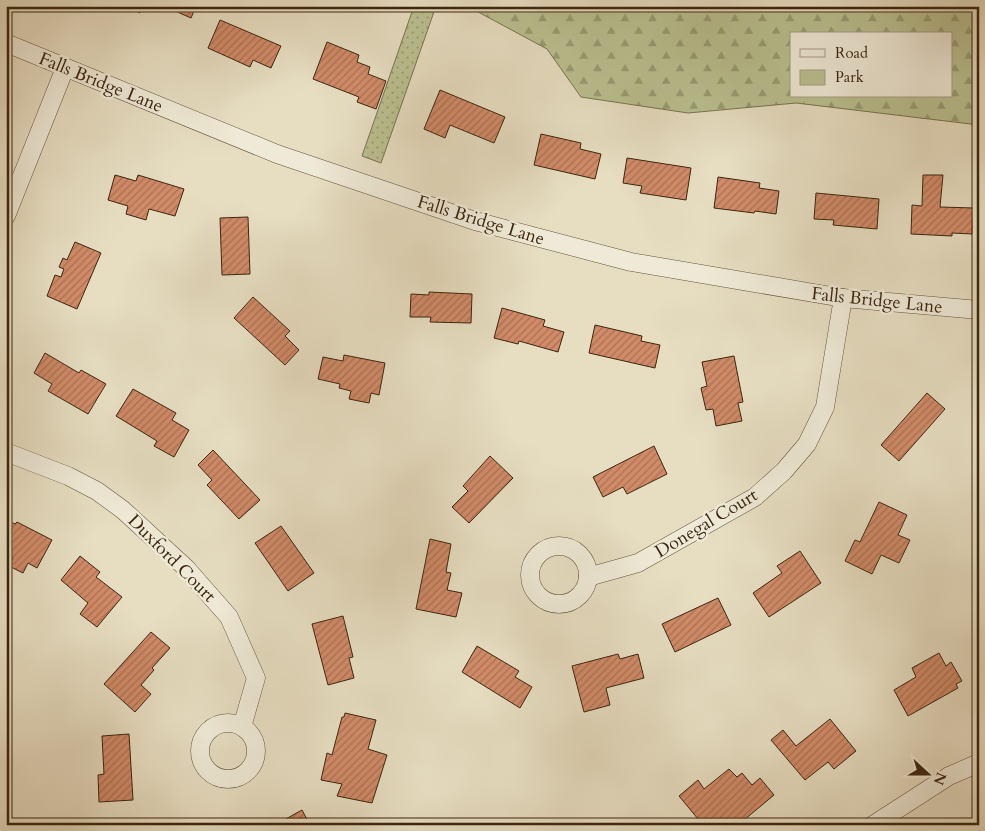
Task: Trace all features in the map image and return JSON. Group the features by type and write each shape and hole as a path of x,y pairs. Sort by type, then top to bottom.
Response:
{"street":[{"name":"Falls Bridge Lane","path":"6,43 277,154 475,221 631,262 843,298 979,310"},
{"path":"6,216 65,68"},
{"name":"Donegal Court","path":"588,577 638,563 755,497 784,471 807,444 825,407 843,298"},
{"name":"Duxford Court","path":"6,452 68,476 97,491 123,510 186,568 229,617 256,678 242,727"},
{"path":"873,825 950,776 979,763"}],"green space":[{"path":"414,6 436,6 381,163 362,156"},
{"path":"467,6 979,6 979,125 796,103 688,113 581,97 547,49"}],"building":[{"path":"126,6 143,6 140,13"},
{"path":"155,6 196,6 191,18 166,7 164,10"},
{"path":"220,20 281,46 271,68 253,60 250,67 208,48"},
{"path":"327,42 359,55 357,62 370,67 368,74 386,81 376,109 357,102 359,97 313,79"},
{"path":"440,90 505,117 494,143 450,125 445,138 424,129"},
{"path":"541,134 581,143 580,149 601,154 595,179 534,165"},
{"path":"627,158 691,168 686,200 640,193 642,186 623,183"},
{"path":"115,175 136,181 138,175 184,189 175,216 149,209 146,220 126,214 128,206 108,200"},
{"path":"923,175 943,175 940,207 974,208 972,234 952,233 952,236 911,234 912,205 922,206"},
{"path":"718,177 760,183 759,188 779,191 776,214 714,208"},
{"path":"816,193 879,199 877,229 833,225 834,220 814,219"},
{"path":"248,217 250,274 222,275 220,218"},
{"path":"75,242 101,253 77,309 47,296 55,275 61,277 64,269 59,267 63,258 67,260"},
{"path":"429,292 472,294 471,323 430,322 431,317 410,317 411,294 429,295"},
{"path":"253,297 290,331 285,336 299,350 285,365 234,318"},
{"path":"502,308 545,320 543,326 564,332 558,352 519,341 518,344 494,338"},
{"path":"595,325 642,336 641,341 660,345 655,368 589,353"},
{"path":"45,353 79,373 81,370 106,384 88,414 48,391 52,384 34,373"},
{"path":"344,355 385,363 379,395 371,393 369,403 349,399 351,391 339,388 340,384 318,379 323,357 343,361"},
{"path":"734,356 743,402 738,403 742,421 716,426 713,409 706,410 701,388 707,386 702,362"},
{"path":"133,389 176,413 172,420 189,430 174,457 154,446 157,441 116,416"},
{"path":"927,393 945,409 899,461 881,445"},
{"path":"654,446 667,474 627,494 623,487 603,497 593,477"},
{"path":"213,450 260,500 239,519 207,485 212,480 198,465"},
{"path":"490,456 513,478 469,523 452,507 468,491 463,486"},
{"path":"879,502 907,515 898,535 910,540 899,563 881,555 872,574 845,561 855,540 860,542"},
{"path":"6,520 15,524 17,522 52,540 37,568 28,563 23,573 9,566 13,558 6,555"},
{"path":"281,526 314,573 288,591 255,543"},
{"path":"430,539 451,544 446,572 451,573 447,590 462,593 456,617 416,609"},
{"path":"800,551 821,583 769,617 753,593 782,573 777,566"},
{"path":"80,556 100,572 96,577 122,597 97,627 80,614 88,603 61,580"},
{"path":"718,598 731,625 675,652 662,624"},
{"path":"343,616 353,657 349,658 354,678 328,685 312,624"},
{"path":"151,632 170,648 152,668 154,670 141,685 151,694 135,712 104,684"},
{"path":"477,646 519,671 515,677 532,687 520,708 462,672"},
{"path":"939,653 946,666 951,662 962,681 956,684 958,688 908,716 894,690 916,677 912,668"},
{"path":"618,654 620,659 638,654 644,678 606,688 610,705 584,712 572,666"},
{"path":"345,713 376,720 368,749 387,755 372,803 337,796 342,784 321,780 327,753 332,755 342,717 344,717"},
{"path":"830,719 856,751 834,769 828,762 805,780 771,740 783,730 796,746"},
{"path":"129,734 133,800 99,802 98,775 104,774 102,736"},
{"path":"729,769 737,777 742,773 752,785 760,778 774,795 738,825 703,825 679,796 698,780 704,789"},
{"path":"302,810 310,825 275,825"}]}
